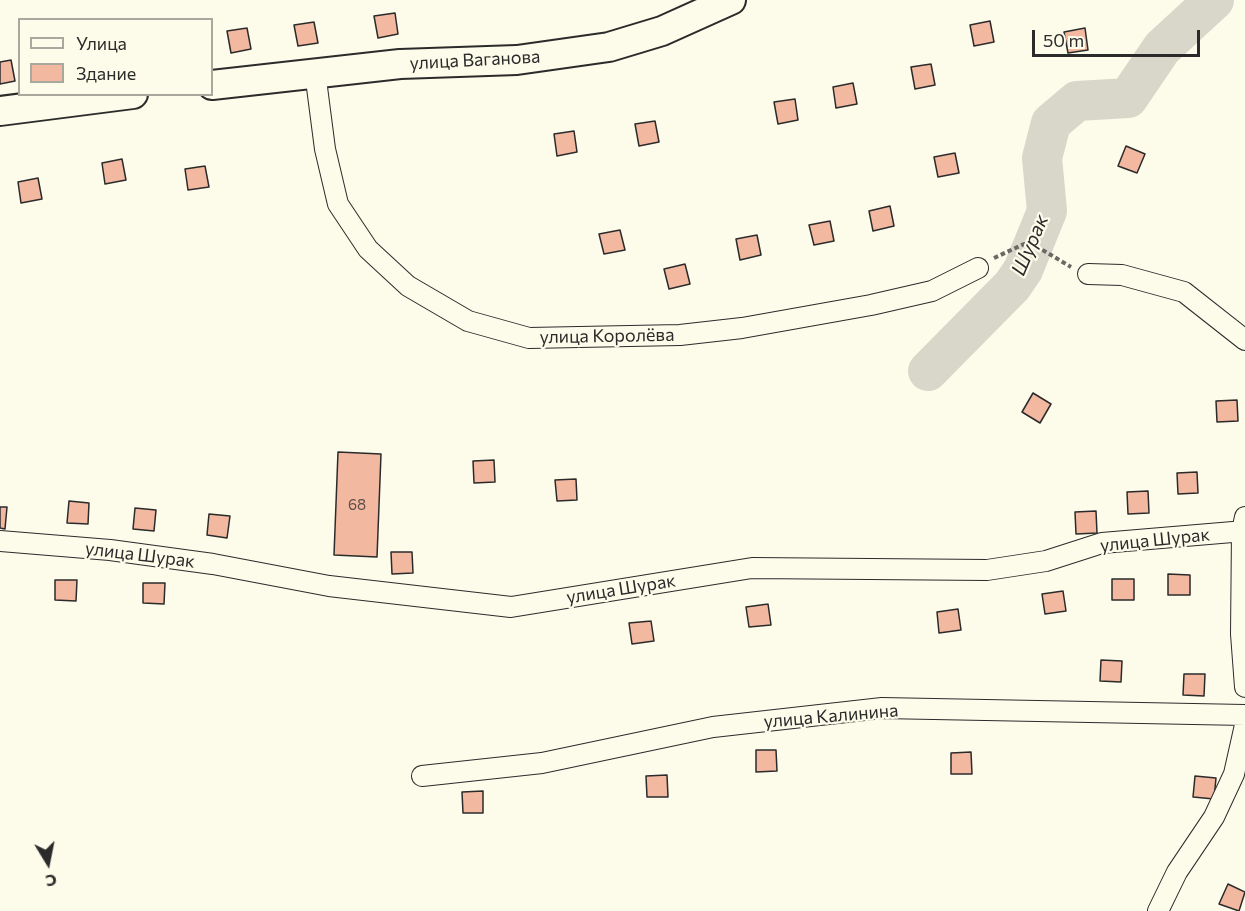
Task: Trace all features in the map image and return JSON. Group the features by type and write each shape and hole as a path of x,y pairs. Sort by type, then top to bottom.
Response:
{"street":[{"name":"улица Ваганова","path":"213,85 400,64 517,60 609,46 663,31 731,0"},
{"name":"улица Королёва","path":"315,72 325,149 338,204 368,249 408,286 468,321 529,338 691,334 742,328 871,305 932,291 978,268"},
{"path":"0,111 118,96"},
{"path":"1088,274 1122,275 1184,292 1245,340"},
{"path":"1244,526 1241,634 1245,687"},
{"name":"улица Шурак","path":"0,541 110,550 213,564 329,586 511,607 752,568 987,570 1046,561 1102,543 1244,526"},
{"name":"улица Калинина","path":"422,776 542,763 713,727 882,708 1245,715"},
{"path":"1158,911 1177,872 1214,817 1234,774 1245,724"}],"path":[{"path":"978,268 1024,244 1041,249 1063,264 1088,274"}],"building":[{"path":"395,13 398,34 378,38 374,16"},
{"path":"990,21 994,42 974,46 970,25"},
{"path":"314,22 318,43 298,46 294,25"},
{"path":"247,28 251,49 231,53 227,31"},
{"path":"1085,28 1088,50 1068,53 1064,32"},
{"path":"11,60 15,81 0,84 0,62"},
{"path":"931,64 935,85 915,89 911,67"},
{"path":"853,83 857,104 836,108 833,87"},
{"path":"795,99 798,120 778,124 774,102"},
{"path":"655,121 659,142 639,146 635,124"},
{"path":"574,131 577,152 557,156 554,134"},
{"path":"1126,146 1145,154 1137,173 1118,166"},
{"path":"955,153 959,173 938,177 934,157"},
{"path":"122,159 126,180 105,184 102,163"},
{"path":"205,166 209,187 188,190 185,169"},
{"path":"38,178 42,199 21,203 18,182"},
{"path":"890,206 894,226 873,231 869,211"},
{"path":"830,221 834,241 814,245 809,225"},
{"path":"620,230 625,250 604,254 599,234"},
{"path":"757,235 761,255 740,260 736,239"},
{"path":"685,264 690,284 669,289 664,269"},
{"path":"1033,393 1051,404 1040,423 1022,412"},
{"path":"1237,400 1238,421 1217,422 1216,401"},
{"path":"338,452 381,454 377,557 334,555"},
{"path":"494,460 495,482 474,483 473,461"},
{"path":"1197,472 1198,493 1178,494 1177,473"},
{"path":"576,479 577,500 557,501 555,480"},
{"path":"1148,491 1149,513 1128,514 1127,492"},
{"path":"69,501 89,503 88,524 67,523"},
{"path":"0,507 7,507 5,529 0,528"},
{"path":"135,508 156,510 154,531 133,529"},
{"path":"1096,511 1097,533 1076,534 1075,512"},
{"path":"209,514 230,516 227,538 207,535"},
{"path":"391,552 412,552 413,573 392,574"},
{"path":"1168,574 1190,575 1190,595 1168,595"},
{"path":"1112,579 1134,579 1134,600 1112,600"},
{"path":"55,580 77,580 76,601 55,600"},
{"path":"143,583 165,583 164,604 143,603"},
{"path":"1063,591 1066,611 1045,614 1042,594"},
{"path":"768,604 771,625 749,627 746,607"},
{"path":"958,609 961,630 939,633 937,612"},
{"path":"651,621 654,641 632,644 629,623"},
{"path":"1101,660 1122,661 1121,682 1100,681"},
{"path":"1184,674 1205,674 1204,696 1183,695"},
{"path":"756,750 776,750 777,771 756,772"},
{"path":"971,752 972,774 951,774 951,753"},
{"path":"667,775 668,797 647,797 646,776"},
{"path":"1195,776 1216,778 1214,799 1193,797"},
{"path":"483,791 483,813 463,813 462,792"},
{"path":"1228,884 1245,892 1239,911 1219,904"}],"waterway":[{"name":"Шурак","path":"928,371 1012,286 1023,270 1047,211 1042,158 1051,123 1077,101 1128,98 1162,48 1214,0"}]}
